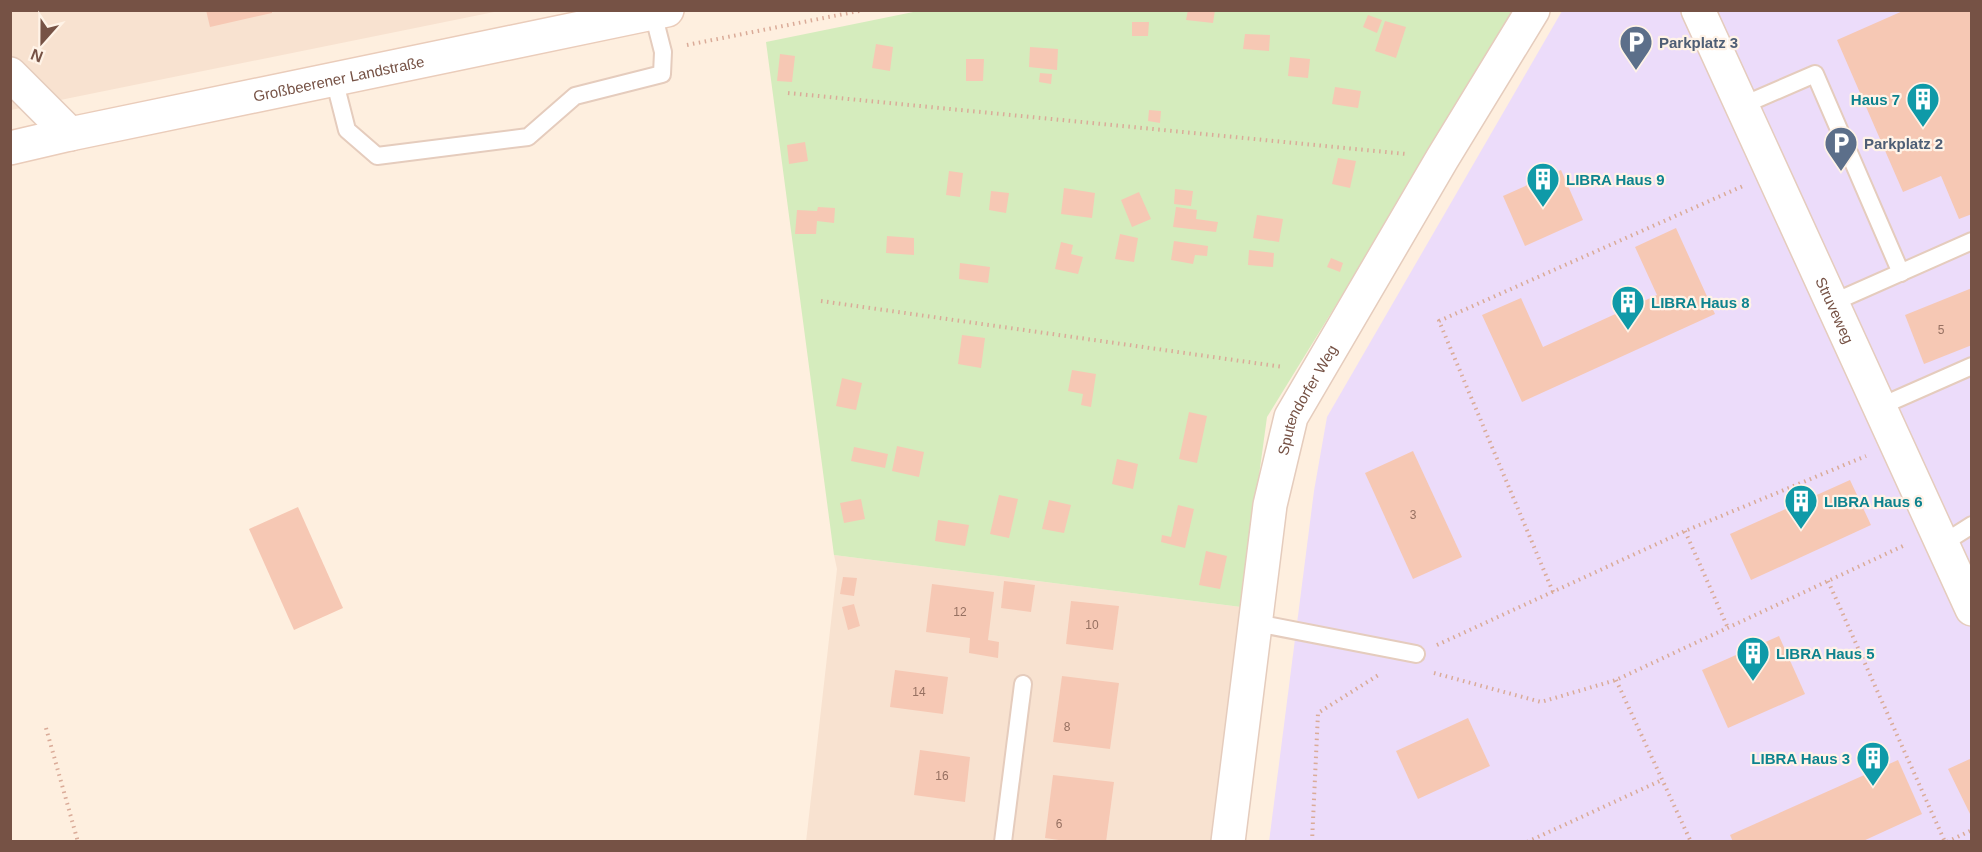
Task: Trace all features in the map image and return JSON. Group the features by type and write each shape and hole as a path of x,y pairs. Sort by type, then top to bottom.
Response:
{"street":[{"name":"Sputendorfer Weg","path":"1228,842 1270,505 1291,417 1442,159 1533,10"},
{"name":"Struveweg","path":"1698,10 1971,609"},
{"name":"Großbeerener Landstraße","path":"10,148 660,12"},
{"path":"10,74 70,134"}],"lane":[{"path":"334,79 347,130 377,156 528,138 575,96 662,74 660,12"},
{"path":"1741,106 1815,74 1901,273"},
{"path":"1832,303 1971,241"},
{"path":"1879,407 1971,366"},
{"path":"1939,538 1971,525"},
{"path":"1256,623 1416,654"},
{"path":"1003,842 1023,684"}],"path":[{"path":"663,52 697,42 864,10"},
{"path":"788,93 1442,159"},
{"path":"1553,592 1439,321 1771,174"},
{"path":"821,301 1284,367 1316,375"},
{"path":"1311,842 1318,713 1416,654 1684,531 1866,456 1870,466"},
{"path":"1684,531 1728,628"},
{"path":"1900,535 1905,545"},
{"path":"1431,672 1541,702 1616,680 1905,545 1939,538"},
{"path":"1828,581 1946,842 1971,830"},
{"path":"1616,680 1691,842"},
{"path":"46,728 78,842"},
{"path":"1527,842 1662,780"}],"shaded area":[{"path":"11,11 499,11 11,110"},
{"path":"1562,11 1971,11 1971,841 1269,842 1314,491 1327,417"},
{"path":"834,555 1241,607 1212,841 806,842 837,569"}],"green space":[{"path":"923,10 1517,11 1267,417 1241,607 834,555 766,42"}],"building":[{"path":"206,10 272,10 272,13 210,27"},
{"path":"1188,10 1215,10 1213,23 1186,20"},
{"name":"Haus 7","path":"1905,10 1972,10 1972,214 1959,219 1941,176 1903,192 1837,40"},
{"path":"1368,15 1382,20 1377,33 1363,27"},
{"path":"1385,21 1406,27 1396,58 1375,51"},
{"path":"1132,22 1149,22 1148,36 1132,36"},
{"path":"1245,34 1270,35 1269,51 1243,49"},
{"path":"876,44 893,47 890,71 872,68"},
{"path":"1030,47 1058,49 1057,70 1029,67"},
{"path":"780,54 795,56 792,82 777,81"},
{"path":"1290,57 1310,59 1308,78 1288,76"},
{"path":"966,59 984,59 983,81 966,81"},
{"path":"1040,73 1052,74 1051,84 1039,82"},
{"path":"1335,87 1361,91 1358,108 1332,104"},
{"path":"1149,110 1161,111 1160,123 1148,121"},
{"path":"805,142 808,161 789,164 787,145"},
{"path":"1338,158 1356,161 1350,188 1332,184"},
{"name":"LIBRA Haus 9","path":"1561,170 1583,220 1525,246 1503,196"},
{"path":"949,171 963,173 960,197 946,195"},
{"path":"1064,188 1095,193 1092,218 1061,214"},
{"path":"1175,189 1193,191 1191,206 1174,204"},
{"path":"991,191 1009,193 1006,213 989,210"},
{"path":"1139,192 1151,219 1132,227 1121,200"},
{"path":"818,207 835,208 834,223 817,221 816,234 795,234 797,210 817,211"},
{"path":"1176,207 1197,210 1196,219 1218,222 1216,232 1173,227"},
{"path":"1257,215 1283,219 1279,242 1253,238"},
{"name":"LIBRA Haus 8","path":"1676,228 1715,314 1522,402 1482,315 1521,298 1543,347 1657,295 1635,247"},
{"path":"1120,234 1138,238 1134,262 1115,259"},
{"path":"887,236 914,238 914,255 886,253"},
{"path":"1174,241 1208,246 1207,256 1195,255 1193,264 1171,260"},
{"path":"1061,242 1073,245 1071,254 1083,257 1078,274 1055,269"},
{"path":"1249,250 1274,253 1273,267 1248,265"},
{"path":"1331,258 1343,263 1340,272 1327,267"},
{"path":"960,263 990,267 988,283 959,279"},
{"path":"1972,288 1972,345 1924,364 1905,315"},
{"path":"962,335 985,338 981,368 958,364"},
{"path":"1072,370 1096,374 1091,407 1081,405 1083,394 1068,391"},
{"path":"842,378 862,383 856,410 836,406"},
{"path":"1189,412 1207,416 1197,463 1179,459"},
{"path":"897,446 924,452 919,477 892,471"},
{"path":"854,447 888,454 885,468 851,461"},
{"path":"1413,451 1462,557 1413,579 1365,473"},
{"path":"1117,459 1138,464 1133,489 1112,484"},
{"name":"LIBRA Haus 6","path":"1850,480 1871,525 1751,580 1730,534"},
{"path":"999,495 1018,499 1009,538 990,534"},
{"path":"861,499 865,519 844,523 840,503"},
{"path":"1049,500 1071,505 1064,533 1042,529"},
{"path":"1178,505 1194,509 1185,548 1161,542 1162,535 1171,537"},
{"path":"298,507 343,608 294,630 249,529"},
{"path":"938,520 969,525 965,546 935,541"},
{"path":"1206,551 1227,556 1220,589 1199,585"},
{"path":"843,577 857,578 854,596 840,594"},
{"path":"1004,581 1035,585 1031,612 1001,608"},
{"path":"932,584 994,592 988,640 999,642 998,658 969,653 970,638 926,632"},
{"path":"1071,601 1119,606 1113,650 1066,644"},
{"path":"854,604 860,626 848,630 842,607"},
{"name":"LIBRA Haus 5","path":"1779,636 1805,694 1728,728 1702,670"},
{"path":"895,670 948,677 943,714 890,707"},
{"path":"1062,676 1119,683 1110,749 1053,742"},
{"path":"1468,718 1490,766 1418,799 1396,751"},
{"path":"920,750 970,757 965,802 914,795"},
{"path":"1972,758 1972,818 1948,769"},
{"name":"LIBRA Haus 3","path":"1898,760 1922,814 1861,842 1733,842 1730,835"},
{"path":"1053,775 1114,782 1106,842 1073,842 1045,838"}],"place":[{"name":"Parkplatz 3","path":"1636,71"},
{"name":"Haus 7","path":"1923,128"},
{"name":"Parkplatz 2","path":"1841,172"},
{"name":"LIBRA Haus 9","path":"1543,208"},
{"name":"LIBRA Haus 8","path":"1628,331"},
{"name":"LIBRA Haus 6","path":"1801,530"},
{"name":"LIBRA Haus 5","path":"1753,682"},
{"name":"LIBRA Haus 3","path":"1873,787"}]}
